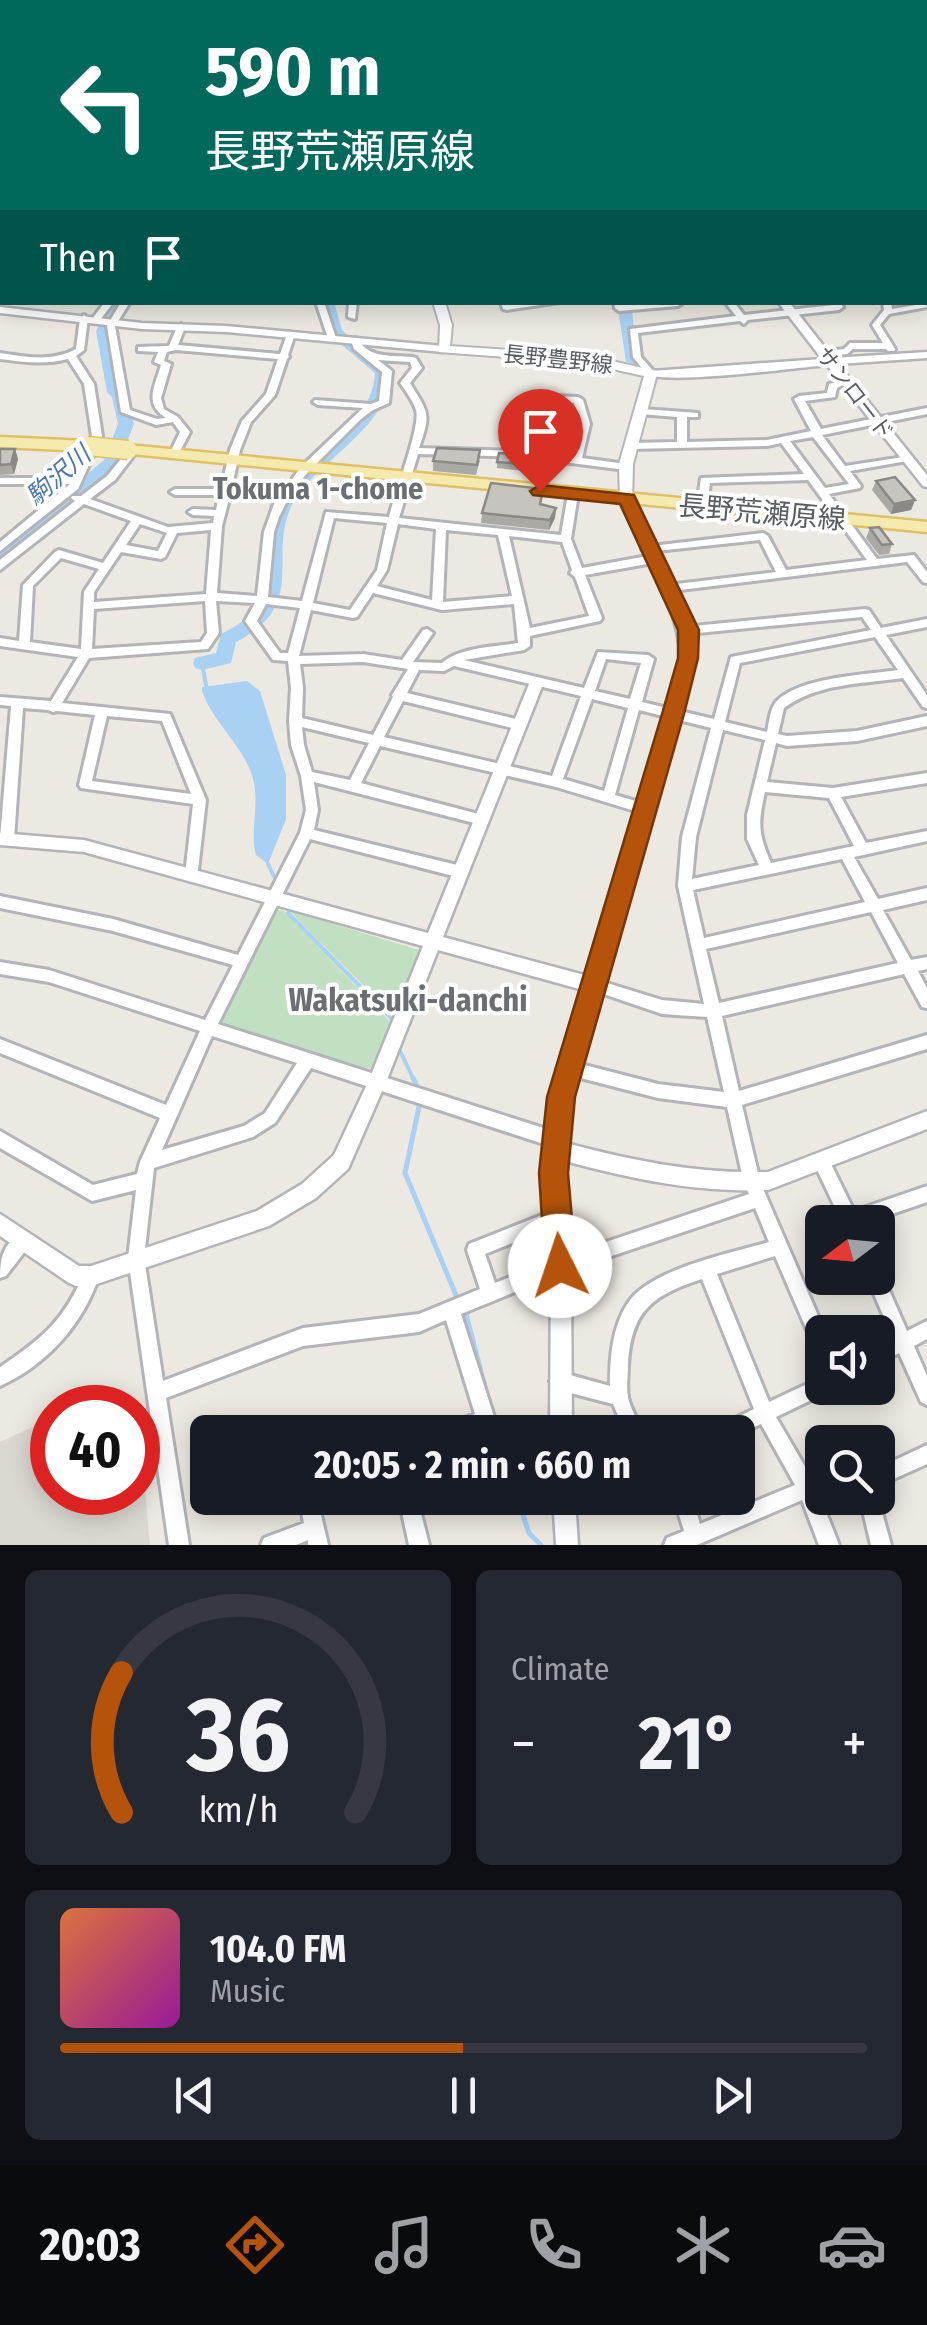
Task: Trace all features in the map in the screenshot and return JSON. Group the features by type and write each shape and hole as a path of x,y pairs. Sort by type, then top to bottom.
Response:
{"main road":[{"path":"440,305 446,325 443,349"},
{"name":"長野豊野線","path":"443,349 586,359 651,374 626,466 627,499"},
{"name":"長野荒瀬原線","path":"0,442 88,446 927,527"}],"street":[{"path":"0,356 50,361 71,356 80,350 108,305"},
{"path":"101,320 122,305"},
{"path":"322,305 344,340 387,371 373,405 310,468 273,520 256,626 277,657 364,658 431,669 450,661 524,646 527,633 502,531"},
{"path":"352,317 353,305"},
{"path":"619,305 630,305"},
{"path":"679,305 688,327"},
{"path":"732,305 744,321"},
{"name":"サンロード","path":"786,305 927,483"},
{"path":"837,305 744,321 633,331 638,357 651,374 771,370 892,350 927,355"},
{"path":"892,350 876,325 887,307 923,308 920,305"},
{"path":"0,310 443,349"},
{"path":"101,320 111,326 126,412 156,422 175,419"},
{"path":"174,455 185,432 175,419 160,410 156,398 166,364 159,362 181,327"},
{"path":"0,642 86,654 204,646 213,634 217,526 236,461 235,450 247,421 270,395 291,334"},
{"path":"141,349 285,357"},
{"path":"0,566 74,497 74,481 98,429 89,384 71,356"},
{"path":"88,606 214,597 280,601 353,614 382,570 422,422 422,409 405,383 417,368 413,360 369,356"},
{"path":"822,492 856,486 817,432 799,399 832,395 832,386 838,385"},
{"path":"524,454 533,397 578,400 585,424 577,460"},
{"path":"318,402 373,405"},
{"path":"631,446 784,440 927,410"},
{"path":"643,412 695,414"},
{"path":"682,414 682,446"},
{"path":"784,440 873,561"},
{"path":"0,548 74,497 111,478 130,450"},
{"path":"414,451 524,454 626,466"},
{"path":"844,470 907,458"},
{"path":"702,506 704,480 812,478"},
{"path":"0,481 74,481"},
{"path":"176,492 228,492"},
{"path":"527,633 596,618 575,572 566,539 573,494"},
{"path":"74,497 136,522 173,530 217,526"},
{"path":"560,1415 555,1145 569,1068 688,658 688,630 627,499"},
{"path":"194,512 221,512"},
{"path":"154,1385 136,1258 148,1162 208,1029 278,899 308,833 312,810 307,776 296,754 294,658 330,514 566,539"},
{"path":"53,708 86,654 89,592 136,522"},
{"path":"437,605 440,526"},
{"path":"120,548 161,555 173,530"},
{"path":"575,572 650,554 763,536 782,573"},
{"path":"24,645 28,585 59,554 106,567"},
{"path":"668,588 910,558 927,580"},
{"path":"372,589 437,605 516,600"},
{"path":"688,630 865,613 927,704"},
{"path":"809,1315 756,1191 685,886 690,837 735,660 881,635 927,623"},
{"path":"353,786 427,633"},
{"path":"556,782 602,655 648,660 608,798"},
{"path":"450,661 771,737 823,740 927,721"},
{"path":"767,868 754,839 753,816 779,706 790,696 905,673"},
{"path":"0,1224 76,1276 91,1276 262,1219 309,1191 340,1162 378,1082 536,684"},
{"path":"398,696 520,725"},
{"path":"0,701 166,717 200,800 192,874"},
{"path":"17,702 6,779 4,839 84,846 594,984 662,1007 713,1011 927,964"},
{"path":"102,712 85,785 200,800"},
{"path":"295,721 556,782 645,809"},
{"path":"0,728 15,728"},
{"path":"307,776 482,820"},
{"path":"762,787 833,793 927,778"},
{"path":"833,793 862,850"},
{"path":"308,833 461,872"},
{"path":"685,886 927,836"},
{"path":"845,853 927,1002"},
{"path":"698,945 927,894"},
{"path":"0,902 113,925 244,962"},
{"path":"0,968 49,976 378,1082 555,1145 672,1177 756,1191"},
{"path":"569,1068 658,1092 734,1100 927,1042"},
{"path":"0,1046 169,1114"},
{"path":"148,1162 248,1132 270,1118 307,1060"},
{"path":"160,1391 302,1337 419,1323 927,1120"},
{"path":"0,1139 92,1194 145,1180"},
{"path":"821,1161 842,1205"},
{"path":"895,1206 927,1194"},
{"path":"490,1294 475,1250 557,1217"},
{"path":"0,1270 23,1240"},
{"path":"627,1415 620,1397 618,1351 638,1302 656,1289 779,1247"},
{"path":"707,1271 766,1416 805,1485"},
{"path":"0,1377 53,1338 85,1301 91,1276"},
{"path":"882,1295 927,1396"},
{"path":"451,1309 484,1415"},
{"path":"895,1344 927,1330"},
{"path":"559,1381 620,1397"},
{"path":"755,1420 805,1395"},
{"path":"160,1425 179,1545"},
{"path":"895,1470 927,1454"},
{"path":"674,1545 805,1490"},
{"path":"412,1515 420,1545"},
{"path":"565,1515 566,1545"},
{"path":"688,1515 694,1534"},
{"path":"817,1515 829,1545"},
{"path":"873,1515 881,1545"},
{"path":"272,1545 316,1536"}],"shaded area":[{"path":"30,1428 30,1515 147,1515 150,1545 0,1545 0,1442"}],"green space":[{"path":"278,910 284,911 390,1022 375,1066 364,1070 219,1026"},
{"path":"291,911 419,950 394,1016 298,920"}],"water":[{"path":"247,681 260,691 286,775 286,819 268,864 256,855 254,845 252,775 202,691 202,687"}],"building":[{"path":"437,448 480,450 477,465 433,461"},
{"path":"0,449 15,449 11,464 0,465"},
{"path":"499,453 526,454 524,464 497,462"},
{"path":"895,477 915,500 894,504 876,481"},
{"path":"491,483 543,489 540,504 556,508 550,520 482,513"},
{"path":"879,527 892,544 882,545 870,528"}],"waterway":[{"path":"0,127 0,135"},
{"name":"駒沢川","path":"0,558 111,462 126,424 119,395 114,392 103,331 117,305"},
{"path":"202,663 224,658 227,639 249,628 263,615 273,586 277,531 290,493 366,417 378,397 382,372 335,332 328,305"},
{"path":"624,305 633,362"},
{"path":"202,663 207,691"},
{"path":"268,864 277,883"},
{"path":"288,913 392,1019"},
{"path":"400,1051 414,1080"},
{"path":"414,1080 418,1088"},
{"path":"420,1102 405,1173 458,1300"},
{"path":"466,1314 488,1399"},
{"path":"523,1515 529,1533 541,1545"}],"district":[{"name":"Tokuma 1-chome","path":"318,489"},
{"name":"Wakatsuki-danchi","path":"408,1000"}],"route":[{"path":"540,491 627,499 652,560 688,630 688,658 673,714 561,1097 554,1149 560,1266"}]}
